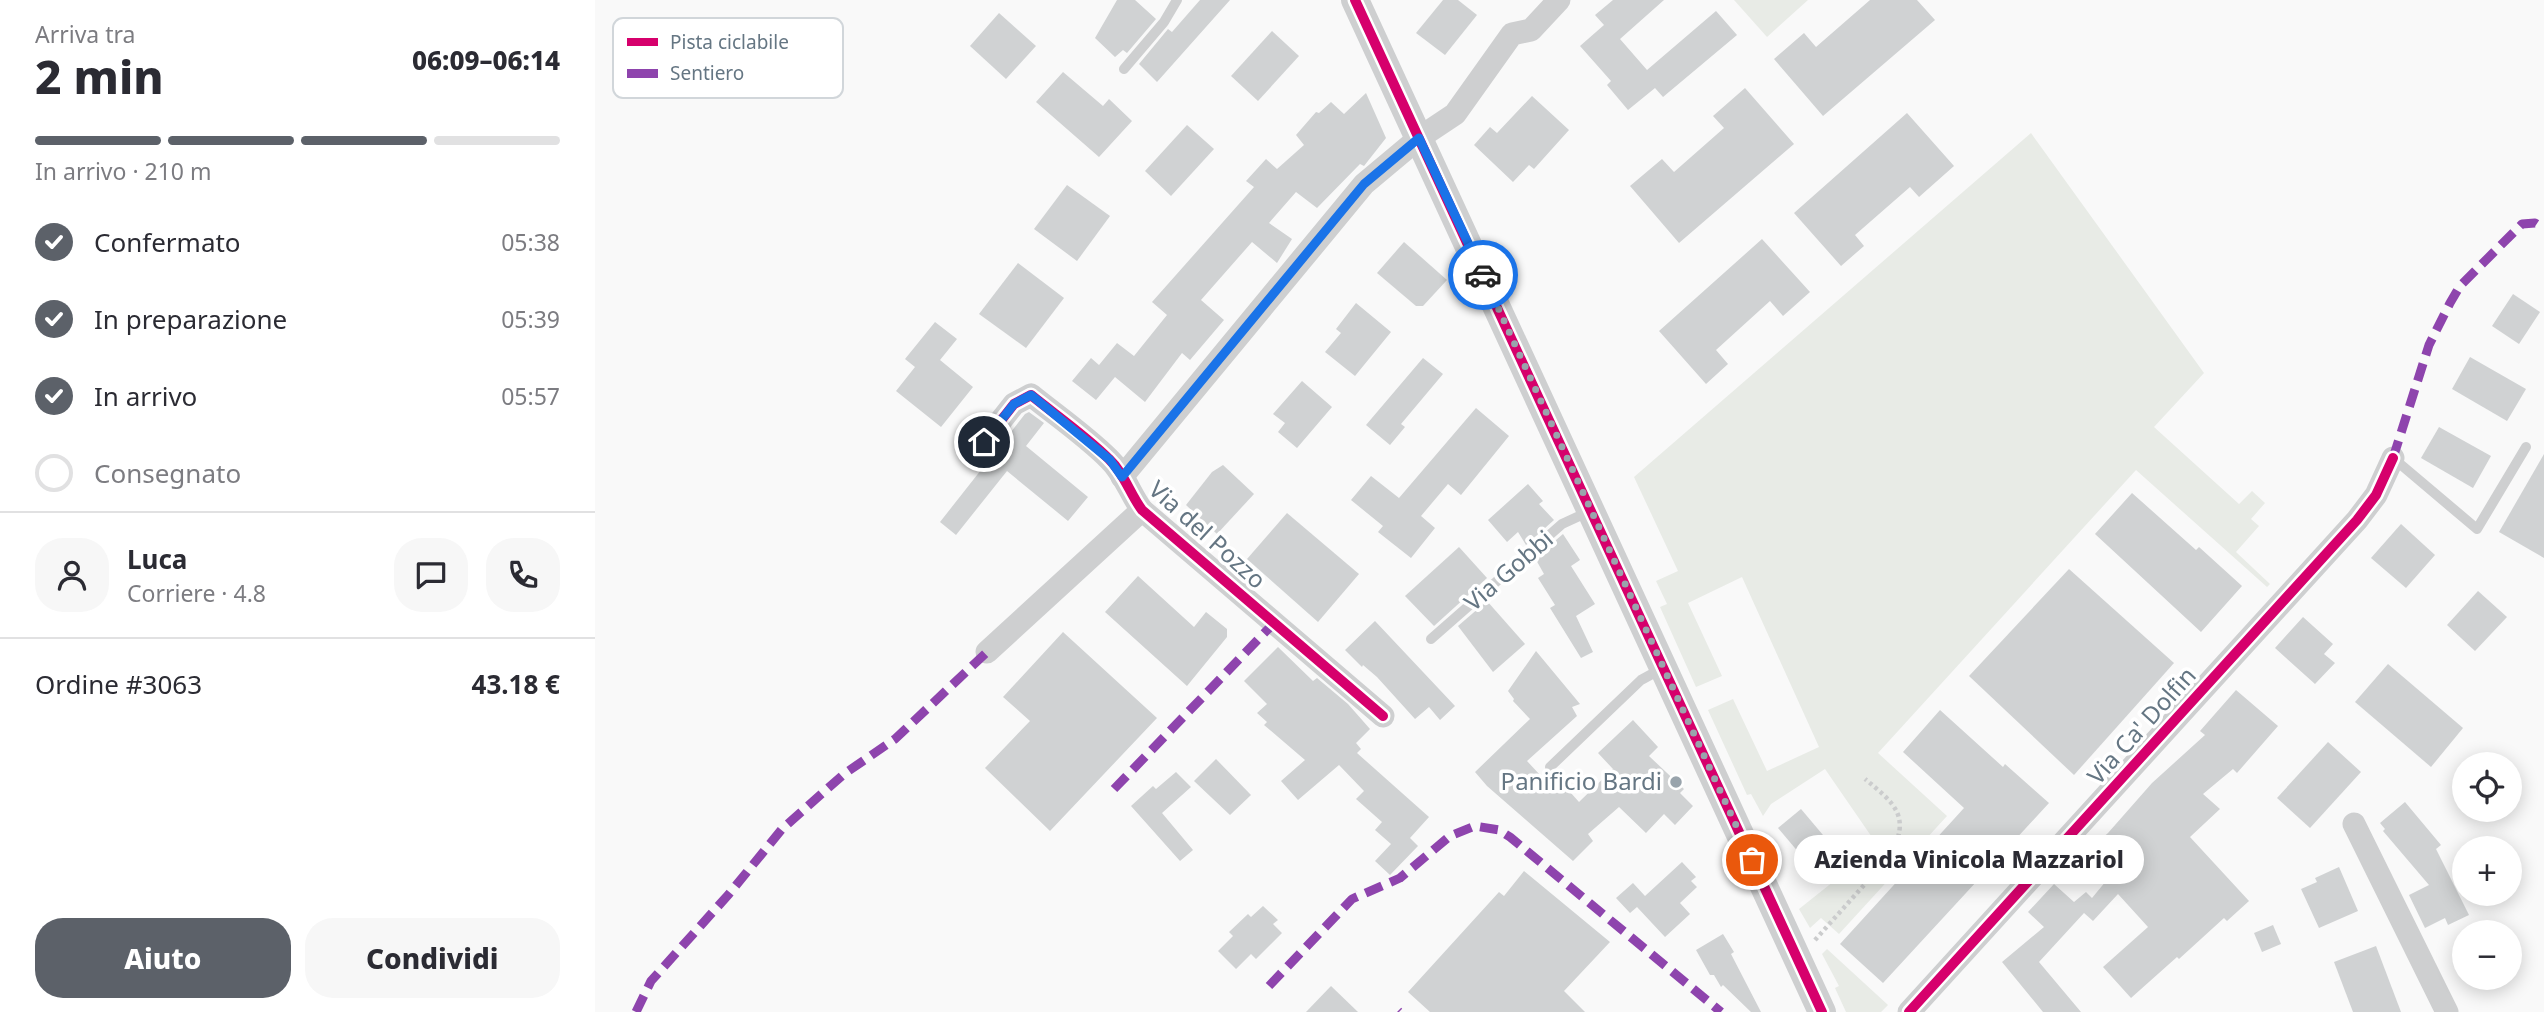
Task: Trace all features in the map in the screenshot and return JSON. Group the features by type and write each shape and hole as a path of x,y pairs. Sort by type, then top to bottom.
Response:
{"street":[{"path":"1355,0 1822,1012"},
{"path":"1419,138 1455,114 1512,34 1531,30 1559,0"},
{"name":"Via del Pozzo","path":"1122,477 1364,184 1419,138"},
{"name":"Via del Pozzo","path":"984,442 1014,404 1031,395 1110,460 1142,510 1383,716"},
{"name":"Via Ca' Dolfin","path":"1909,1012 2357,520 2377,495 2393,458"},
{"name":"Via del Pozzo","path":"988,652 1142,510"},
{"path":"2354,824 2447,1012"}],"lane":[{"path":"1123,69 1164,22 1177,0"},
{"path":"2393,458 2477,529 2526,447"},
{"name":"Via Gobbi","path":"1431,639 1562,524 1591,511"},
{"path":"1550,767 1641,680 1663,668"}],"path":[{"path":"1810,945 1895,846 1899,825 1893,802 1865,779"}],"shaded area":[{"path":"1734,0 1808,0 1767,37"},
{"path":"2031,133 2204,373 2154,427 2239,504 2252,491 2265,503 2251,519 2259,526 2236,552 2270,584 2267,587 2136,470 1878,753 1947,816 1839,934 1821,918 1810,928 1799,909 1878,846 1825,769 1771,804 1763,816 1751,794 1747,795 1708,710 1733,699 1767,771 1819,747 1742,577 1688,603 1722,676 1696,687 1660,607 1667,604 1656,581 1678,571 1634,477"},
{"path":"1827,949 1888,1005 1881,1012 1846,1012 1835,988 1839,986 1822,954"}],"building":[{"path":"1117,0 1135,0 1156,19 1127,53 1123,50 1115,57 1095,38"},
{"path":"1200,0 1230,0 1157,82 1139,64 1168,29 1172,32"},
{"path":"1443,0 1458,0 1477,15 1445,55 1416,33"},
{"path":"1613,0 1664,0 1620,39 1647,70 1716,11 1737,35 1663,97 1655,88 1628,110 1607,85 1611,81 1580,46 1604,25 1595,15"},
{"path":"1870,0 1917,0 1935,20 1823,116 1774,59 1804,33 1816,47"},
{"path":"999,13 1036,46 1006,79 970,46"},
{"path":"1272,31 1299,56 1258,101 1231,76"},
{"path":"1063,72 1103,106 1109,99 1132,121 1099,157 1036,102"},
{"path":"1745,88 1794,144 1679,243 1630,186 1662,159 1674,172 1724,128 1713,116"},
{"path":"1366,93 1386,138 1364,166 1360,164 1317,208 1296,192 1269,223 1292,239 1277,263 1252,242 1201,300 1224,320 1190,360 1182,353 1145,402 1115,377 1096,400 1072,381 1091,358 1099,365 1117,343 1134,356 1167,315 1152,302 1254,187 1246,181 1266,159 1277,169 1304,145 1296,135 1316,112 1319,113 1331,102 1344,114"},
{"path":"1532,96 1569,130 1534,169 1529,165 1513,182 1474,145 1490,127 1497,133"},
{"path":"1907,113 1954,166 1919,197 1910,187 1855,235 1864,246 1841,266 1794,213"},
{"path":"1187,125 1214,149 1171,196 1145,171"},
{"path":"1067,185 1110,216 1077,261 1034,229"},
{"path":"1762,239 1810,292 1783,316 1770,301 1716,350 1728,364 1706,384 1659,331"},
{"path":"1404,242 1447,280 1423,306 1416,306 1377,273"},
{"path":"1018,263 1064,298 1026,348 979,314"},
{"path":"2513,294 2540,312 2519,344 2492,326"},
{"path":"1356,303 1391,332 1355,376 1325,352 1341,333 1336,329"},
{"path":"935,322 957,339 940,360 973,387 941,427 896,391 915,367 905,359"},
{"path":"2470,357 2526,389 2507,421 2452,389"},
{"path":"1423,358 1443,374 1401,424 1405,427 1390,445 1366,425"},
{"path":"1302,381 1332,407 1297,448 1278,432 1285,423 1273,414"},
{"path":"1476,408 1509,436 1461,495 1448,484 1421,516 1435,528 1411,558 1378,532 1383,526 1351,500 1371,476 1399,498"},
{"path":"1029,412 1044,423 1026,446 1088,497 1068,521 1007,471 956,535 940,522"},
{"path":"2439,427 2491,456 2473,488 2421,458"},
{"path":"2544,454 2544,558 2499,532"},
{"path":"1223,465 1254,494 1217,534 1186,505 1212,472"},
{"path":"1528,484 1543,501 1539,504 1554,520 1526,545 1518,532 1507,542 1488,520"},
{"path":"2132,493 2196,550 2199,547 2242,586 2201,632 2095,534"},
{"path":"1287,513 1359,574 1318,622 1247,559"},
{"path":"2401,524 2435,555 2406,588 2371,558"},
{"path":"1563,534 1580,560 1571,566 1595,604 1576,616 1593,652 1581,658 1550,608 1555,605 1538,578 1544,574 1535,558"},
{"path":"1459,547 1487,578 1434,626 1405,596"},
{"path":"2069,569 2174,663 2074,775 1969,676"},
{"path":"1138,576 1194,627 1206,612 1227,629 1227,637 1187,686 1105,612"},
{"path":"2478,591 2507,617 2475,651 2447,625"},
{"path":"1487,601 1525,644 1493,672 1458,626"},
{"path":"2303,617 2333,644 2324,654 2335,663 2315,684 2275,648"},
{"path":"1375,621 1455,706 1440,720 1429,707 1415,719 1377,677 1345,650"},
{"path":"1063,632 1157,718 1050,831 985,768 1030,721 1003,697"},
{"path":"1278,647 1313,681 1317,678 1348,704 1370,729 1356,743 1361,749 1357,753 1429,817 1410,838 1418,846 1390,875 1375,861 1391,844 1375,830 1382,822 1356,799 1364,791 1339,765 1298,800 1281,781 1305,760 1264,725 1267,722 1257,713 1267,704 1244,681"},
{"path":"1536,651 1580,704 1572,707 1577,716 1527,761 1554,790 1562,783 1579,802 1613,769 1598,753 1633,720 1658,747 1649,756 1684,789 1680,793 1693,806 1675,825 1664,814 1646,833 1619,807 1588,834 1593,841 1573,861 1487,786 1475,772 1530,719 1513,701 1508,691"},
{"path":"2388,664 2463,728 2431,767 2355,702"},
{"path":"2236,690 2278,726 2237,773 2233,769 2203,794 2220,809 2190,837 2249,901 2227,921 2224,918 2131,998 2103,967 2148,927 2118,894 2093,921 2084,913 2039,962 2081,1012 2043,1012 2002,962 2044,927 2028,912 2054,884 2074,902 2086,892 2092,898 2106,881 2082,855 2108,833 2152,783 2205,735 2200,731"},
{"path":"1940,710 2003,767 2005,764 2049,803 1883,983 1840,944 1964,808 1903,752"},
{"path":"2328,742 2361,772 2310,828 2277,798"},
{"path":"1216,759 1251,795 1230,815 1194,781"},
{"path":"1176,772 1191,787 1162,813 1193,850 1180,861 1131,806 1153,786 1156,789"},
{"path":"2405,802 2441,845 2436,849 2452,881 2452,906 2464,906 2469,915 2452,920 2448,925 2445,918 2425,928 2409,895 2429,885 2383,831 2385,829 2380,823"},
{"path":"1801,809 1839,854 1816,873 1778,828"},
{"path":"1682,862 1696,877 1691,881 1697,887 1680,903 1690,914 1665,937 1637,907 1630,913 1616,898 1633,883 1645,896"},
{"path":"2339,867 2358,911 2319,928 2301,889 2317,882 2315,878"},
{"path":"1524,871 1610,942 1564,991 1585,1012 1430,1012 1408,992 1499,892 1504,896"},
{"path":"1263,906 1278,920 1273,924 1282,933 1256,959 1251,954 1236,969 1218,951 1233,936 1229,932 1248,914 1251,917"},
{"path":"2273,925 2281,944 2262,952 2254,933"},
{"path":"1723,934 1761,1012 1751,1012 1723,985 1721,987 1714,975 1710,975 1696,950"},
{"path":"2376,946 2401,1012 2353,1012 2334,962"},
{"path":"1331,986 1358,1012 1306,1012"}],"marked path":[{"path":"2393,458 2429,345 2460,286 2522,224 2535,223 2544,229"},
{"path":"1114,789 1274,623"},
{"path":"636,1012 651,981 729,894 782,829 844,774 895,739 987,652"},
{"path":"1269,986 1352,899 1400,878 1450,836 1475,826 1499,830 1510,837 1721,1012"}],"cycle path":[{"path":"1355,0 1822,1012"},
{"path":"984,442 1014,404 1031,395 1109,459 1142,510 1383,716"},
{"path":"1909,1012 2357,520 2376,495 2393,458"}],"way so far":[{"path":"1483,275 1752,860"}],"place":[{"name":"Panificio Bardi","path":"1676,782"},
{"name":"Azienda Vinicola Mazzariol","path":"1752,860"}],"route":[{"path":"984,442 1014,404 1031,395 1110,460 1122,477 1364,184 1419,138 1483,275"}]}
